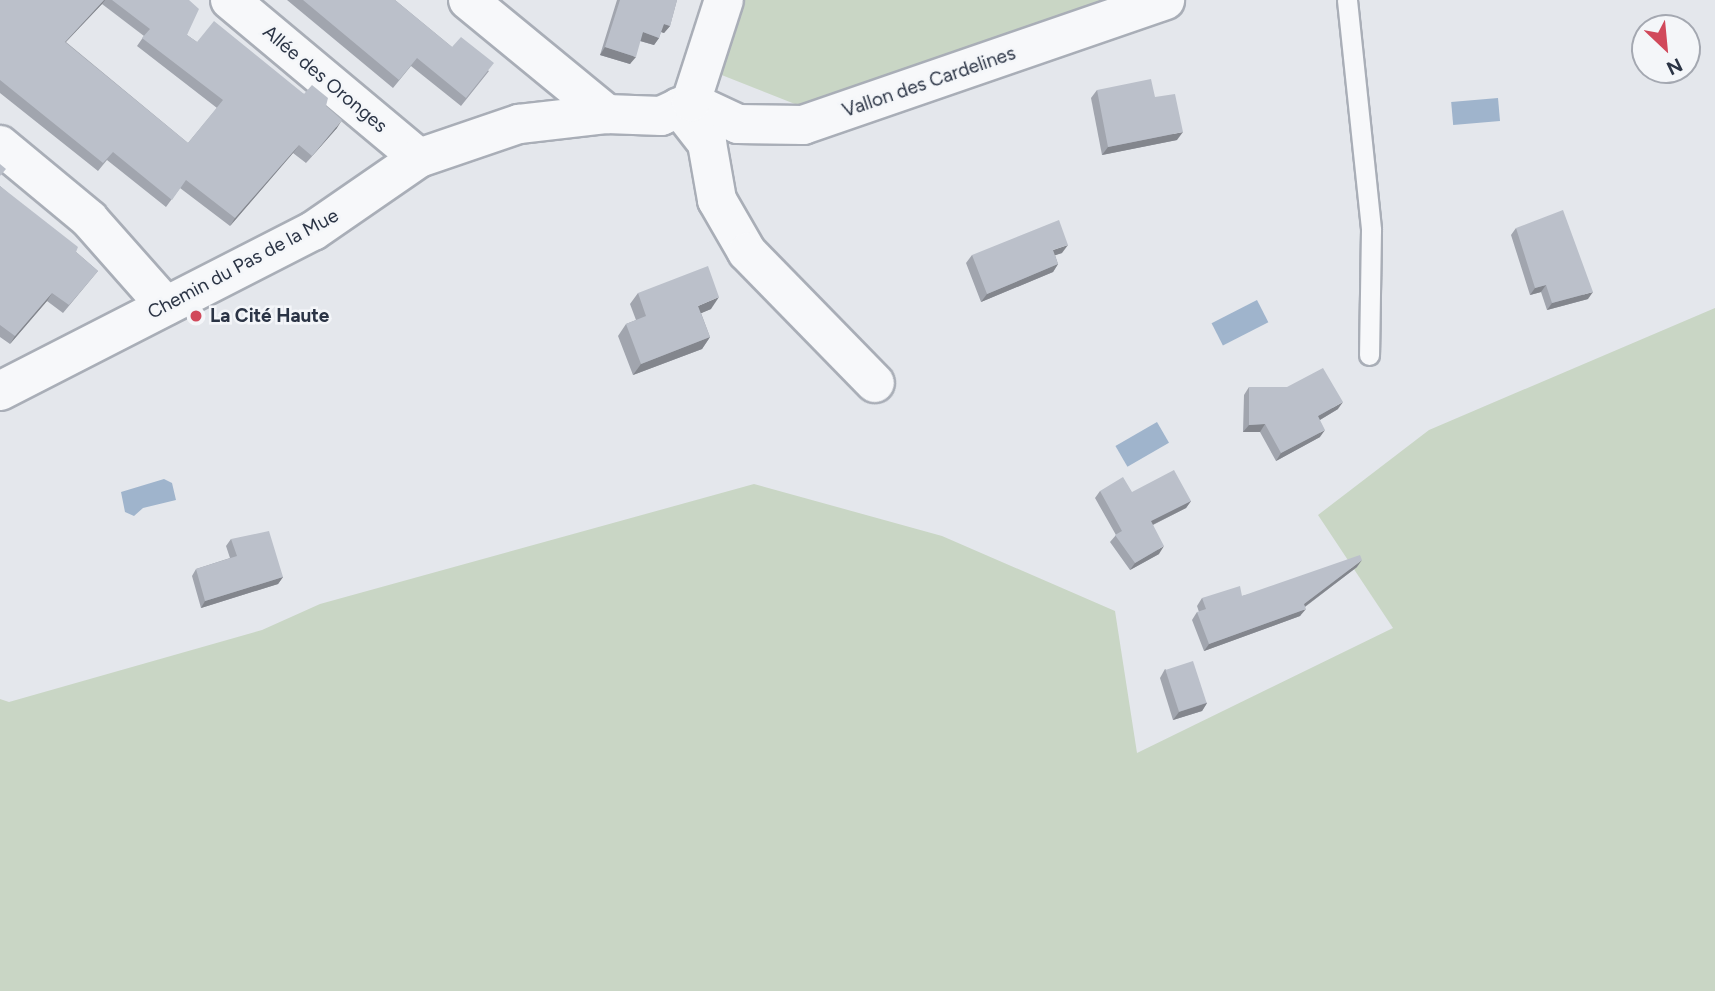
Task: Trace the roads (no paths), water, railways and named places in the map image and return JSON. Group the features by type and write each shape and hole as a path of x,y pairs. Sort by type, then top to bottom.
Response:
{"street":[{"name":"Allée des Oronges","path":"230,0 419,158"},
{"path":"468,0 607,114"},
{"path":"724,0 685,104 707,143 717,200 747,252 875,383"},
{"name":"Vallon des Cardelines","path":"685,104 738,124 803,125 1165,0"},
{"name":"Chemin du Pas de la Mue","path":"0,391 313,231 419,158 520,124 607,114 661,116 685,104"},
{"path":"0,145 89,219 166,306"}],"lane":[{"path":"1347,0 1371,230 1368,355"}],"water":[{"path":"1498,98 1500,121 1453,125 1451,102"},
{"path":"1257,300 1268,322 1223,345 1212,323"},
{"path":"1157,422 1169,443 1127,467 1115,446"},
{"path":"164,479 172,483 176,500 143,508 134,516 125,512 121,492"}],"place":[{"name":"La Cité Haute","path":"196,316"}]}
